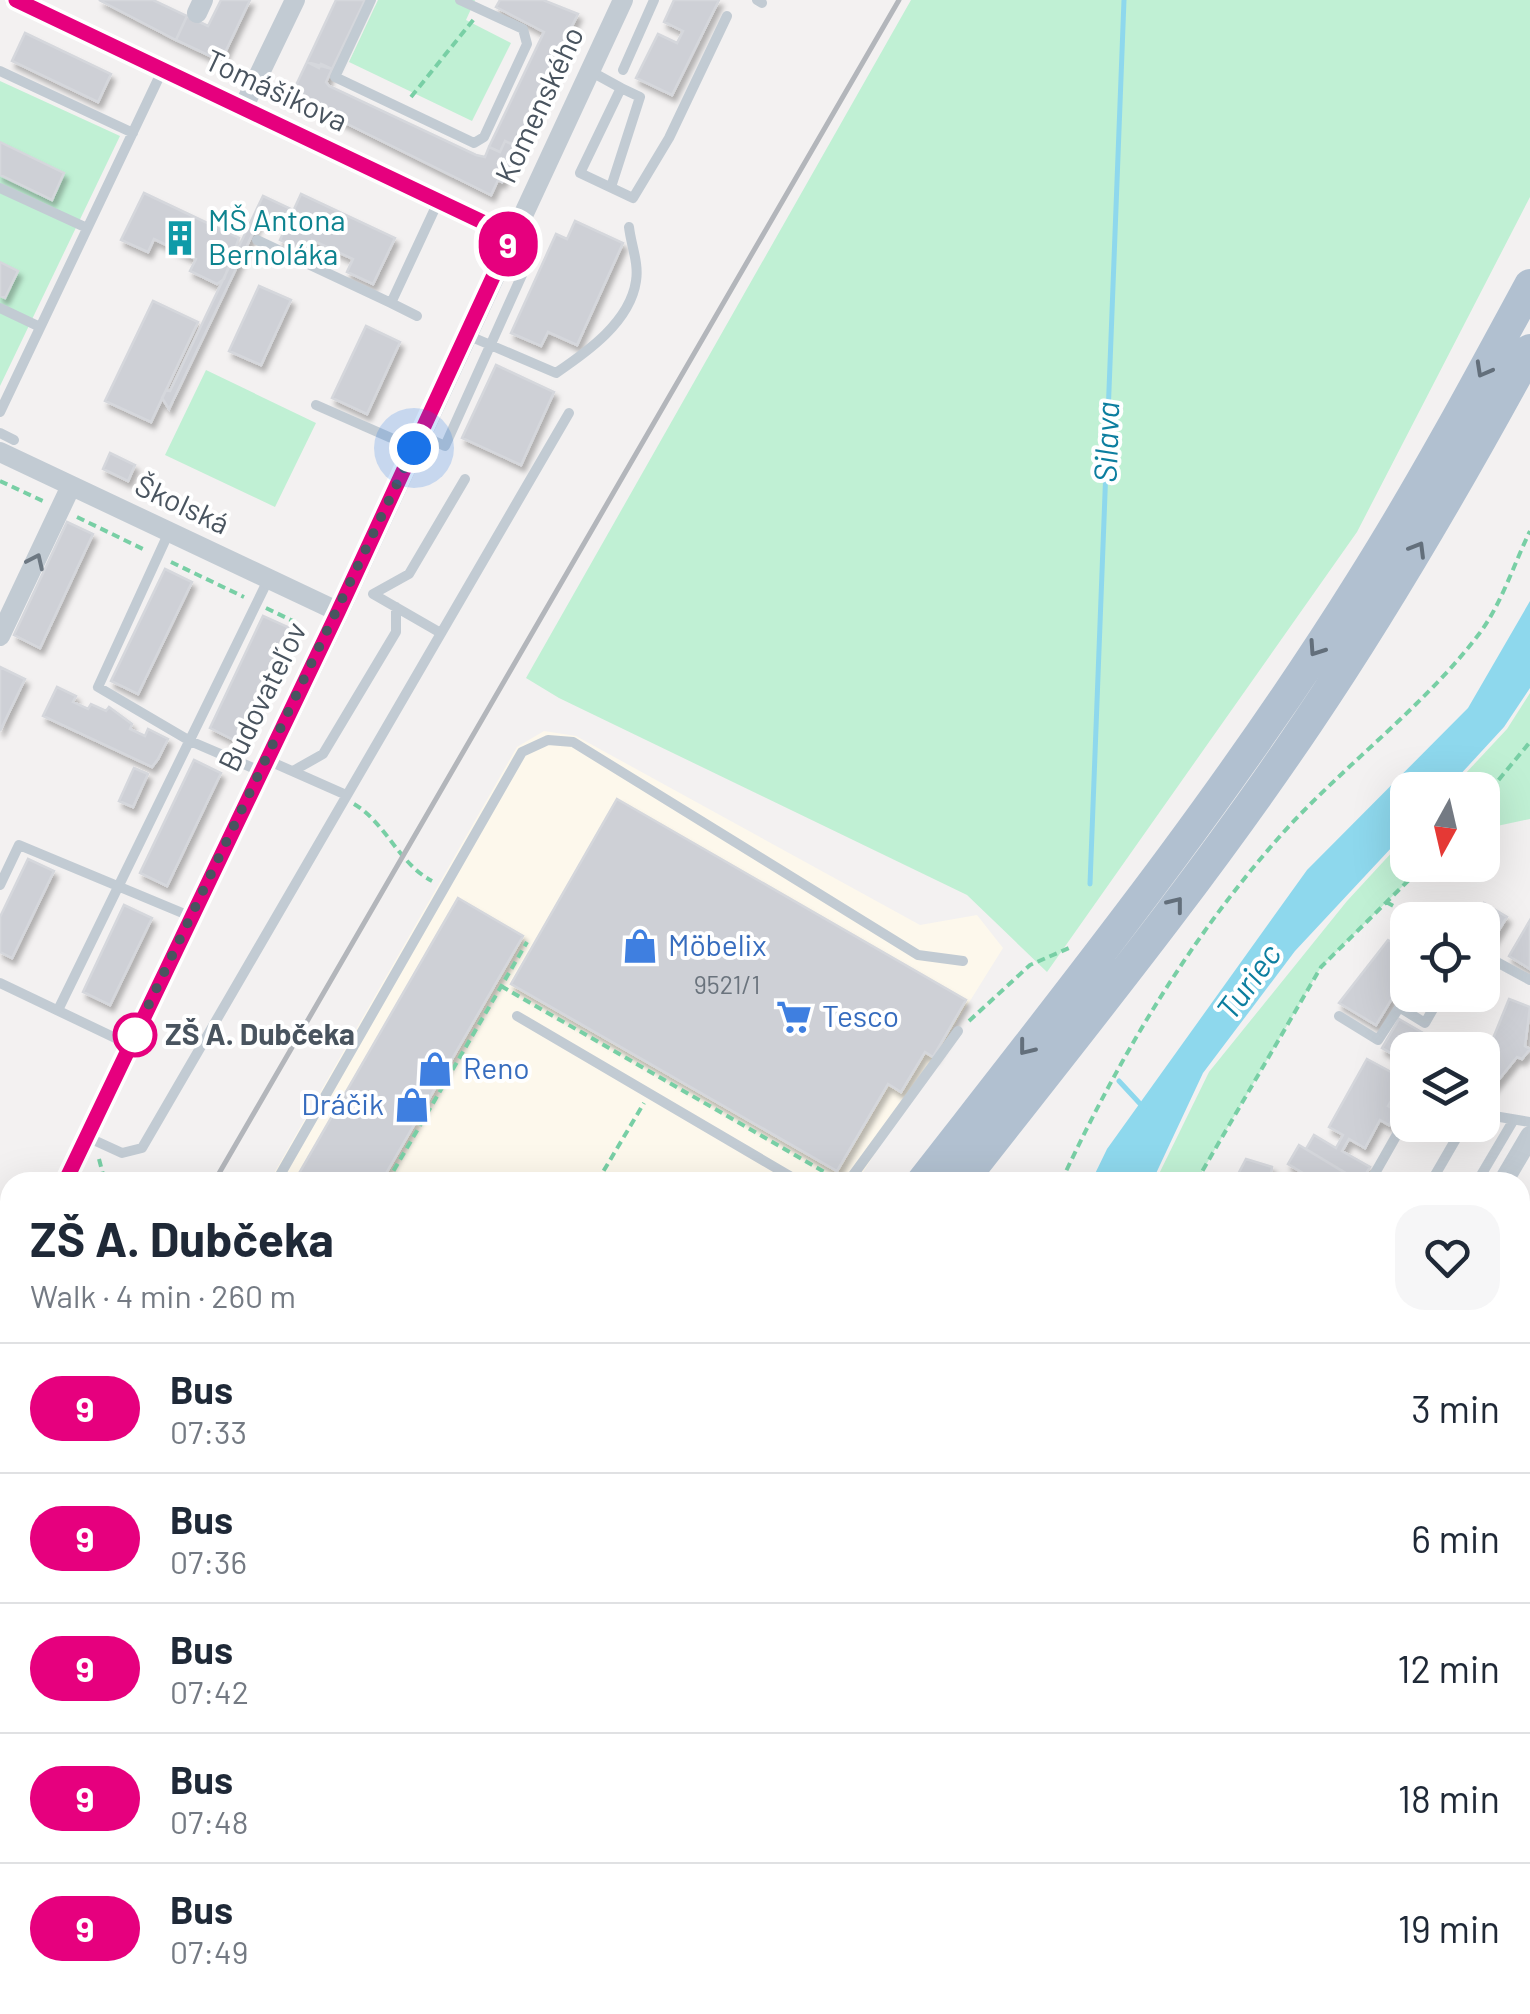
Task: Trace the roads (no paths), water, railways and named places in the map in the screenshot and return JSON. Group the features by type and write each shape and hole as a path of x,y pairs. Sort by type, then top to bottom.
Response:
{"main road":[{"path":"930,1172 1115,934 1277,706 1426,474 1530,285"},
{"path":"969,1172 1209,861 1308,723 1446,502 1530,350"}],"street":[{"name":"Tomášikova","path":"15,0 512,236"},
{"path":"242,108 295,0"},
{"name":"Komenského","path":"512,236 623,0"},
{"name":"Budovateľov","path":"72,1172 94,1141 130,1044 351,585 512,236"},
{"name":"Školská","path":"7,446 71,486 338,612"},
{"path":"0,636 71,486"},
{"path":"1508,1172 1530,1136"}],"lane":[{"path":"372,0 335,77 474,143 484,137 527,44 523,29 486,7 460,0"},
{"path":"623,70 654,0"},
{"path":"622,88 580,173 633,198 670,138 727,16"},
{"path":"0,412 162,70"},
{"path":"590,70 640,97 610,188"},
{"path":"0,71 133,133"},
{"path":"0,188 88,228"},
{"path":"392,302 438,201"},
{"path":"466,335 556,374 592,349 616,322 636,285 629,227"},
{"path":"316,405 417,442 445,446 535,246 512,236"},
{"path":"258,240 417,316"},
{"path":"0,308 40,327"},
{"path":"94,1141 122,1153 142,1148 344,794 569,413"},
{"path":"0,433 7,446"},
{"path":"373,594 409,574 464,479"},
{"path":"169,532 98,687 190,742 293,771 344,794"},
{"path":"58,1010 268,580"},
{"path":"351,585 439,632"},
{"path":"293,771 323,754 396,632 396,607"},
{"path":"282,1172 522,752 548,740 574,742 918,955 963,961"},
{"path":"0,885 20,845 192,917"},
{"path":"1500,964 1530,980"},
{"path":"0,982 130,1044"},
{"path":"1339,1016 1378,1040 1396,1012"},
{"path":"1407,1012 1425,1023 1431,1012"},
{"path":"517,1016 783,1172"},
{"path":"852,1172 958,1031"},
{"path":"1500,1118 1530,1122"},
{"path":"1484,1172 1513,1121"},
{"path":"1376,1172 1392,1142"},
{"path":"1437,1172 1454,1142"}],"water":[{"path":"1530,601 1530,688 1504,727 1463,772 1404,772 1468,708"},
{"name":"Turiec","path":"1390,786 1390,849 1295,951 1203,1073 1157,1172 1096,1172 1107,1149 1307,870"}],"waterway":[{"name":"Silava","path":"1090,884 1124,0"},
{"name":"Silava","path":"1119,1081 1144,1108"}],"railway":[{"path":"220,1172 899,0"}],"place":[{"name":"MŠ Antona Bernoláka","path":"180,238"},
{"name":"Möbelix","path":"640,946"},
{"name":"Tesco","path":"794,1017"},
{"name":"ZŠ A. Dubčeka","path":"135,1035"},
{"name":"Reno","path":"435,1069"},
{"name":"Dráčik","path":"412,1105"}]}
